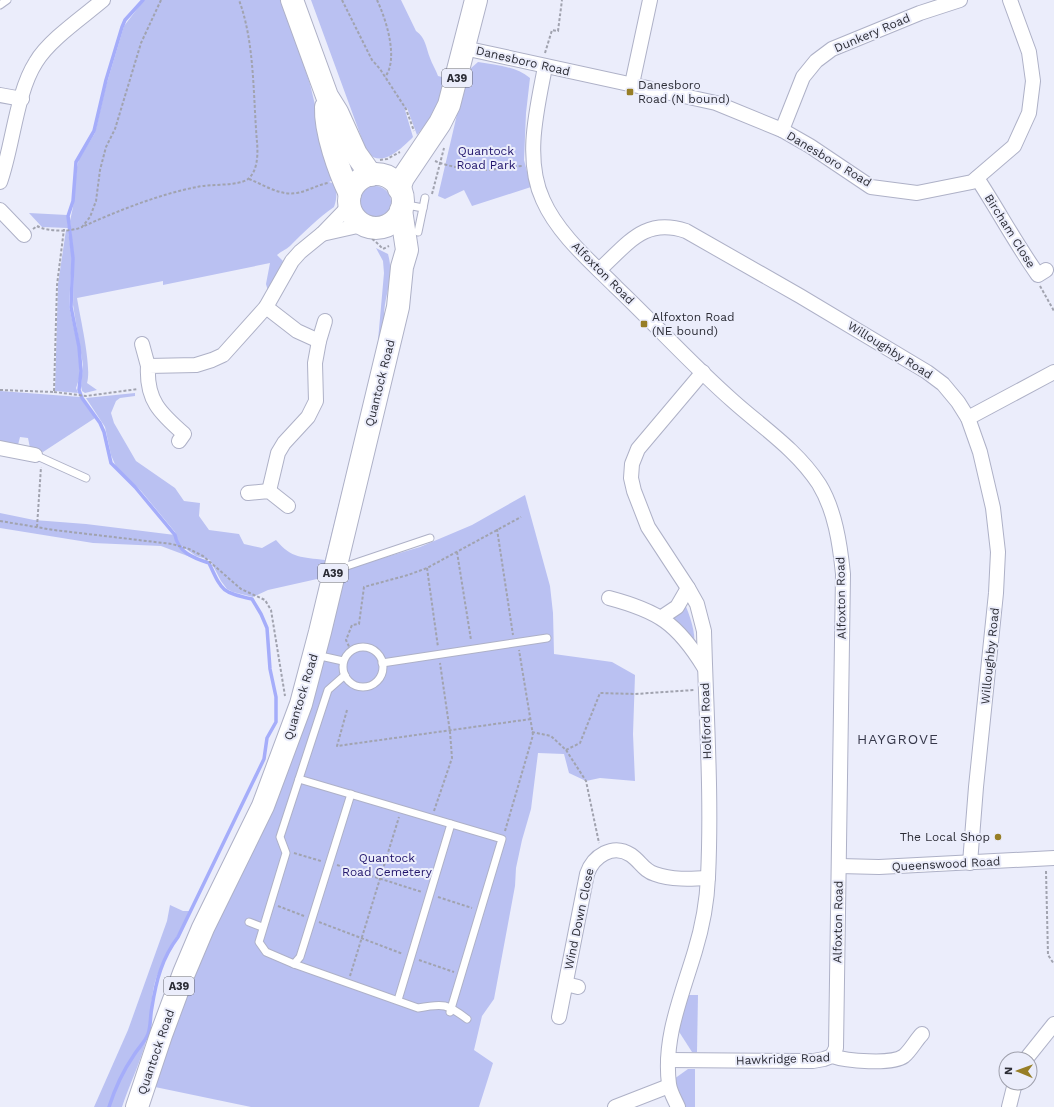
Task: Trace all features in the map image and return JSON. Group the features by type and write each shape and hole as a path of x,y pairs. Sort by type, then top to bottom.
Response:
{"main road":[{"path":"292,0 327,96 337,112 356,154 390,178 406,203"},
{"name":"A39","path":"374,233 394,221 406,203 403,178 414,145 442,120 450,105 476,0"},
{"path":"327,96 327,125 354,218 374,233 402,267"},
{"name":"A39","path":"350,200 356,183 376,169 412,153 414,145"},
{"name":"Quantock Road","path":"137,1107 184,973 203,928 263,806 281,762 301,704 398,307 402,267 406,258 406,203"}],"street":[{"path":"0,182 22,99 36,62 47,47 103,0"},
{"path":"632,84 650,0"},
{"name":"Dunkery Road","path":"782,130 803,77 816,61 832,49 920,13 960,0"},
{"name":"Danesboro Road","path":"464,48 716,103 782,130 810,146 871,187 917,193 972,182 1014,146 1029,113 1033,80 1029,52 1010,0"},
{"name":"Alfoxton Road","path":"543,66 535,121 534,167 543,199 554,219 568,238 599,270 732,401 790,450 808,470 824,494 836,526 843,574 836,1048 832,1056"},
{"path":"0,95 22,99"},
{"name":"Bircham Close","path":"977,178 1001,213 1020,248 1042,272"},
{"path":"148,366 196,365 212,360 229,349 266,307 292,261 308,244 322,234 350,200"},
{"path":"0,210 24,235"},
{"name":"Willoughby Road","path":"599,270 640,232 659,227 672,227 686,231 800,296 927,372 943,384 958,402 968,418 980,452 993,508 998,552 996,594 976,787 970,863"},
{"path":"322,234 374,233"},
{"path":"266,307 297,331 319,341"},
{"path":"269,491 278,453 284,443 308,417 316,401 315,363 319,341 325,321"},
{"path":"142,344 148,366 148,387 157,406 185,434"},
{"name":"Holford Road","path":"678,1107 670,1086 668,1060 672,1028 702,922 708,878 705,689 702,619 688,588 648,527 634,491 631,478 632,464 638,449 686,395 703,372"},
{"path":"968,418 1054,372"},
{"path":"0,448 35,455"},
{"path":"248,494 269,491 288,506"},
{"path":"662,617 678,607 688,588"},
{"path":"609,598 624,608 646,609 662,617 687,642 704,667"},
{"name":"Wind Down Close","path":"559,1017 572,986 587,874 595,858 610,851 630,854 642,867 656,875 692,879 708,878"},
{"name":"Queenswood Road","path":"839,866 879,867 1050,859"},
{"path":"1032,1051 1054,1024"},
{"name":"Hawkridge Road","path":"668,1060 814,1061 824,1060 832,1056 847,1060 896,1060 904,1056 914,1037"},
{"path":"615,1107 670,1086"},
{"path":"1009,1107 1013,1091"}],"lane":[{"path":"0,5 7,0"},
{"path":"418,232 406,203 426,198"},
{"path":"35,455 86,478"},
{"path":"334,570 430,538"},
{"path":"382,663 547,638"},
{"path":"363,647 370,648 380,657 382,663 380,676 377,681 365,686 353,684 345,675 344,661 350,651 363,647"},
{"path":"314,654 344,661"},
{"path":"345,675 328,690 280,836 285,851 262,926 259,942 266,952 294,964 418,1008 438,1004 467,1019"},
{"path":"299,779 502,839 450,1010"},
{"path":"294,964 300,957 351,794"},
{"path":"398,1000 451,824"},
{"path":"249,922 262,926"}],"path":[{"path":"82,227 90,217 96,200 100,170 106,147 115,129 141,43 161,0"},
{"path":"24,235 37,226 42,229 68,230 82,227 127,208 197,187 242,183 249,179 254,169 258,154 258,142 250,44 244,13 239,0"},
{"path":"342,0 366,50 406,109 414,145 387,159 376,169"},
{"path":"377,0 385,16 393,59 385,77"},
{"path":"543,66 552,30 558,31 562,0"},
{"path":"440,163 486,170 508,166 534,167"},
{"path":"249,179 279,192 288,193 297,193 329,182"},
{"path":"54,392 57,285 64,229"},
{"path":"374,233 383,249 375,241 374,233"},
{"path":"1042,272 1040,287 1054,311"},
{"path":"0,390 54,392 86,396 148,387"},
{"path":"35,455 41,462 37,527"},
{"path":"350,651 346,640 352,625 359,624 364,587 408,576 427,568 497,529 522,517"},
{"path":"0,521 172,544 189,549 203,556 241,589 265,600 271,610 286,702"},
{"path":"497,529 516,642 531,719 532,732 530,748 502,839"},
{"path":"457,551 473,649"},
{"path":"427,568 450,732 452,758 432,818"},
{"path":"566,750 580,743 600,692 635,694 705,689"},
{"path":"348,710 338,746 450,732 531,719"},
{"path":"532,732 550,736 566,750 586,781 601,854"},
{"path":"348,982 401,808"},
{"path":"285,851 330,863 480,911"},
{"path":"1050,859 1048,955 1054,964"},
{"path":"270,903 461,975"}],"green space":[{"path":"144,0 282,0 310,84 333,180 329,182 335,184 336,198 334,207 277,255 283,261 268,291 266,284 270,263 163,285 163,281 77,298 87,354 87,383 97,390 85,393 82,391 81,386 83,365 73,305 74,258 70,221 77,167 79,159 95,133 106,86 124,26"},
{"path":"311,0 401,0 416,31 424,40 438,76 446,78 442,95 429,120 417,135 407,108 405,110 413,137 393,154 381,159 375,158 369,154 363,142"},
{"name":"Quantock Road Park","path":"478,62 512,68 530,78 526,113 524,160 531,187 472,206 464,190 445,199 438,196 465,80 470,69"},
{"path":"372,186 378,186 388,193 391,202 390,208 384,215 378,218 372,218 362,211 359,205 359,199 366,189"},
{"path":"29,213 67,215 68,228 42,227"},
{"path":"66,230 68,231 72,257 69,306 78,347 80,376 76,388 78,393 55,391 58,284"},
{"path":"376,248 388,254 390,263 390,279 384,309 386,333 326,577 268,590 253,597 233,592 227,589 221,581 210,560 196,556 179,544 175,532 141,491 117,469 111,455 105,427 86,398 135,393 135,396 120,398 116,401 111,413 114,423 136,461 175,488 184,501 200,503 199,516 209,530 239,534 244,544 262,548 276,540 292,554 325,560 365,397 376,363 384,273 383,261"},
{"path":"0,391 80,397 95,418 43,452 30,448 28,438 20,437 18,445 0,443"},
{"name":"Quantock Road Cemetery","path":"525,495 550,586 553,613 554,654 612,662 635,675 633,734 635,781 600,778 586,781 569,773 564,754 538,753 531,809 516,868 515,886 494,999 482,1016 474,1050 493,1063 479,1107 251,1107 155,1087 193,977 230,894 342,570 420,547 472,525"},
{"path":"0,513 34,520 86,524 175,535 176,543 193,558 161,546 93,543 0,528"},
{"path":"684,602 693,630 694,647 670,616"},
{"path":"170,905 183,911 190,911 156,978 148,1034 139,1062 122,1107 94,1107 128,1030 167,921"},
{"path":"687,995 698,995 697,1052 692,1052 676,1027"},
{"path":"688,1069 695,1069 695,1107 685,1107 674,1079"}],"waterway":[{"path":"109,1107 123,1073 148,1034 150,1028 151,1010 160,970 172,945 178,937 264,759 267,738 276,722 276,697 270,669 267,628 261,614 252,599 228,592 224,589 220,585 209,563 187,554 179,546 175,535 135,487 111,463 104,432 100,423 82,398 79,390 81,371 79,347 71,307 73,258 68,216 73,201 76,162 94,131 106,80 122,27 125,20 143,0"}],"place":[{"name":"Danesboro Road (N bound)","path":"630,92"},
{"name":"Alfoxton Road (NE bound)","path":"644,324"},
{"name":"The Local Shop","path":"998,837"}],"district":[{"name":"HAYGROVE","path":"898,739"}]}
